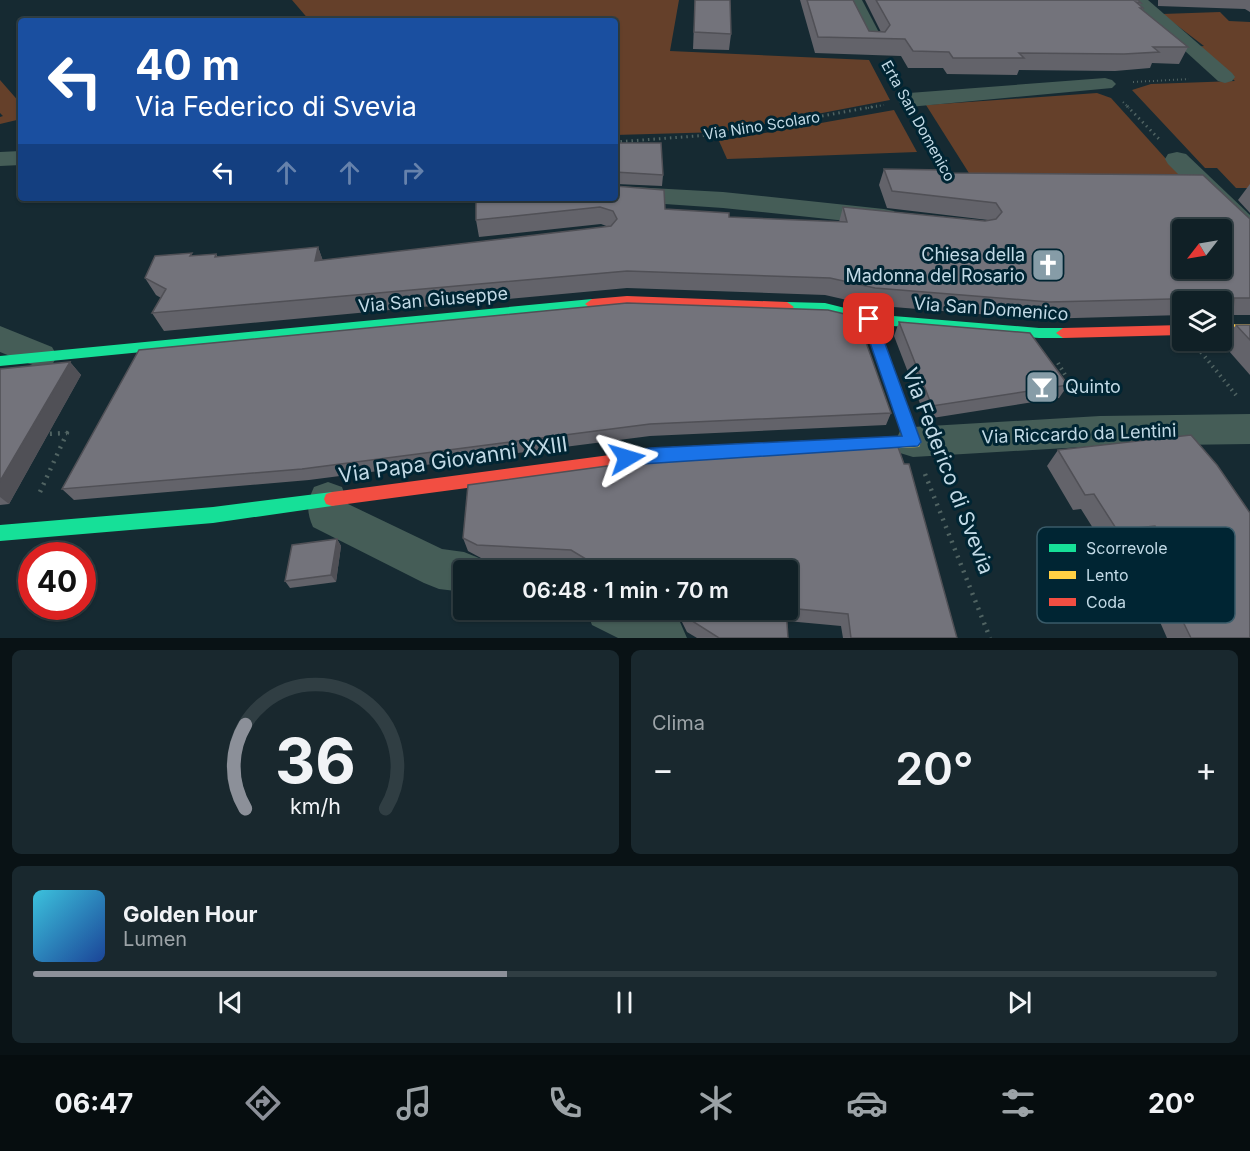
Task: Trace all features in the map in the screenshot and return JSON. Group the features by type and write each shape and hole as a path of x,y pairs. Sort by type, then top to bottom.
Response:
{"street":[{"name":"Erta San Domenico","path":"853,0 874,42"},
{"path":"1138,0 1225,77"},
{"path":"909,100 1105,84"},
{"path":"0,159 18,158"},
{"path":"1177,159 1250,230"},
{"path":"618,194 723,200 910,220"},
{"name":"Via San Giuseppe","path":"0,361 627,301 825,308 869,319"},
{"name":"Via San Domenico","path":"869,319 1039,333 1172,330"},
{"name":"Via Federico di Svevia","path":"869,319 913,442"},
{"path":"1232,329 1250,329"},
{"path":"0,338 40,356"},
{"name":"Via Riccardo da Lentini","path":"913,442 1246,420"},
{"name":"Via Papa Giovanni XXIII","path":"0,533 213,515 650,455 913,442"},
{"path":"328,499 327,514 439,569 453,571"},
{"path":"629,620 664,638"}],"path":[{"name":"Erta San Domenico","path":"874,42 909,100 951,181"},
{"path":"1105,84 1225,77"},
{"path":"1105,84 1177,159"},
{"name":"Via Nino Scolaro","path":"618,142 724,135 909,100"},
{"path":"1039,333 1100,431"},
{"path":"1201,351 1246,420"},
{"path":"22,531 67,433 33,434"},
{"name":"Via Federico di Svevia","path":"913,442 990,638"}],"shaded area":[{"path":"292,0 679,0 670,51 869,60 890,100 722,132 618,135 618,18 307,18"},
{"path":"1220,12 1229,21 1250,22 1250,188 1236,188 1217,168 1205,168 1132,90 1151,84 1235,81 1195,47 1204,46 1162,14"},
{"path":"0,80 18,101 18,120 0,124 0,117 3,116 0,113"},
{"path":"1097,93 1111,98 1195,191 979,189 926,105"},
{"path":"894,110 917,152 727,159 719,141"}],"building":[{"path":"695,0 730,0 731,34 694,32"},
{"path":"807,0 853,0 869,31 885,32 890,25 876,0 1138,0 1141,3 1136,2 1143,8 1140,8 1188,47 1153,47 1159,52 1124,54 1019,53 1024,58 953,58 949,52 913,51 905,39 818,37"},
{"path":"618,143 661,143 663,175 618,172"},
{"path":"884,169 944,170 945,173 1203,175 1250,219 1250,298 1234,298 1232,320 1232,291 1172,291 1172,299 1049,302 875,288 830,278 627,271 152,313 166,289 145,278 155,256 192,253 190,256 216,254 215,257 318,247 315,261 611,226 617,219 613,211 600,207 476,220 476,201 618,201 618,186 664,190 665,209 729,213 729,217 847,222 843,207 985,221 996,219 1002,212 996,203 892,191"},
{"path":"627,303 828,310 857,317 891,413 650,424 302,469 62,489 139,350"},
{"path":"899,322 1030,333 1068,385 932,406"},
{"path":"1236,325 1250,325 1250,340"},
{"path":"70,362 0,481 0,369"},
{"path":"1191,435 1217,465 1250,513 1250,638 1191,638 1184,623 1235,623 1235,527 1115,527 1094,494 1085,495 1058,450"},
{"path":"898,447 904,464 909,464 957,638 851,638 848,614 798,609 798,560 588,560 571,550 477,545 463,538 468,485 651,460"},
{"path":"337,539 331,575 285,581 292,545"},
{"path":"691,620 787,620 788,638 719,638"}],"traffic: fast":[{"path":"0,361 592,304"},
{"path":"787,307 825,308 869,319 1063,333"},
{"path":"0,533 213,515 332,499"}],"traffic: slow":[{"path":"670,454 913,442 869,319"},
{"path":"1232,329 1250,329"}],"traffic: jam":[{"path":"592,304 627,301 787,307"},
{"path":"1063,333 1172,330"},
{"path":"332,499 670,454"}],"place":[{"name":"Chiesa della Madonna del Rosario","path":"1048,265"},
{"name":"Quinto","path":"1042,387"}],"route":[{"path":"627,458 913,442 869,319"}]}
